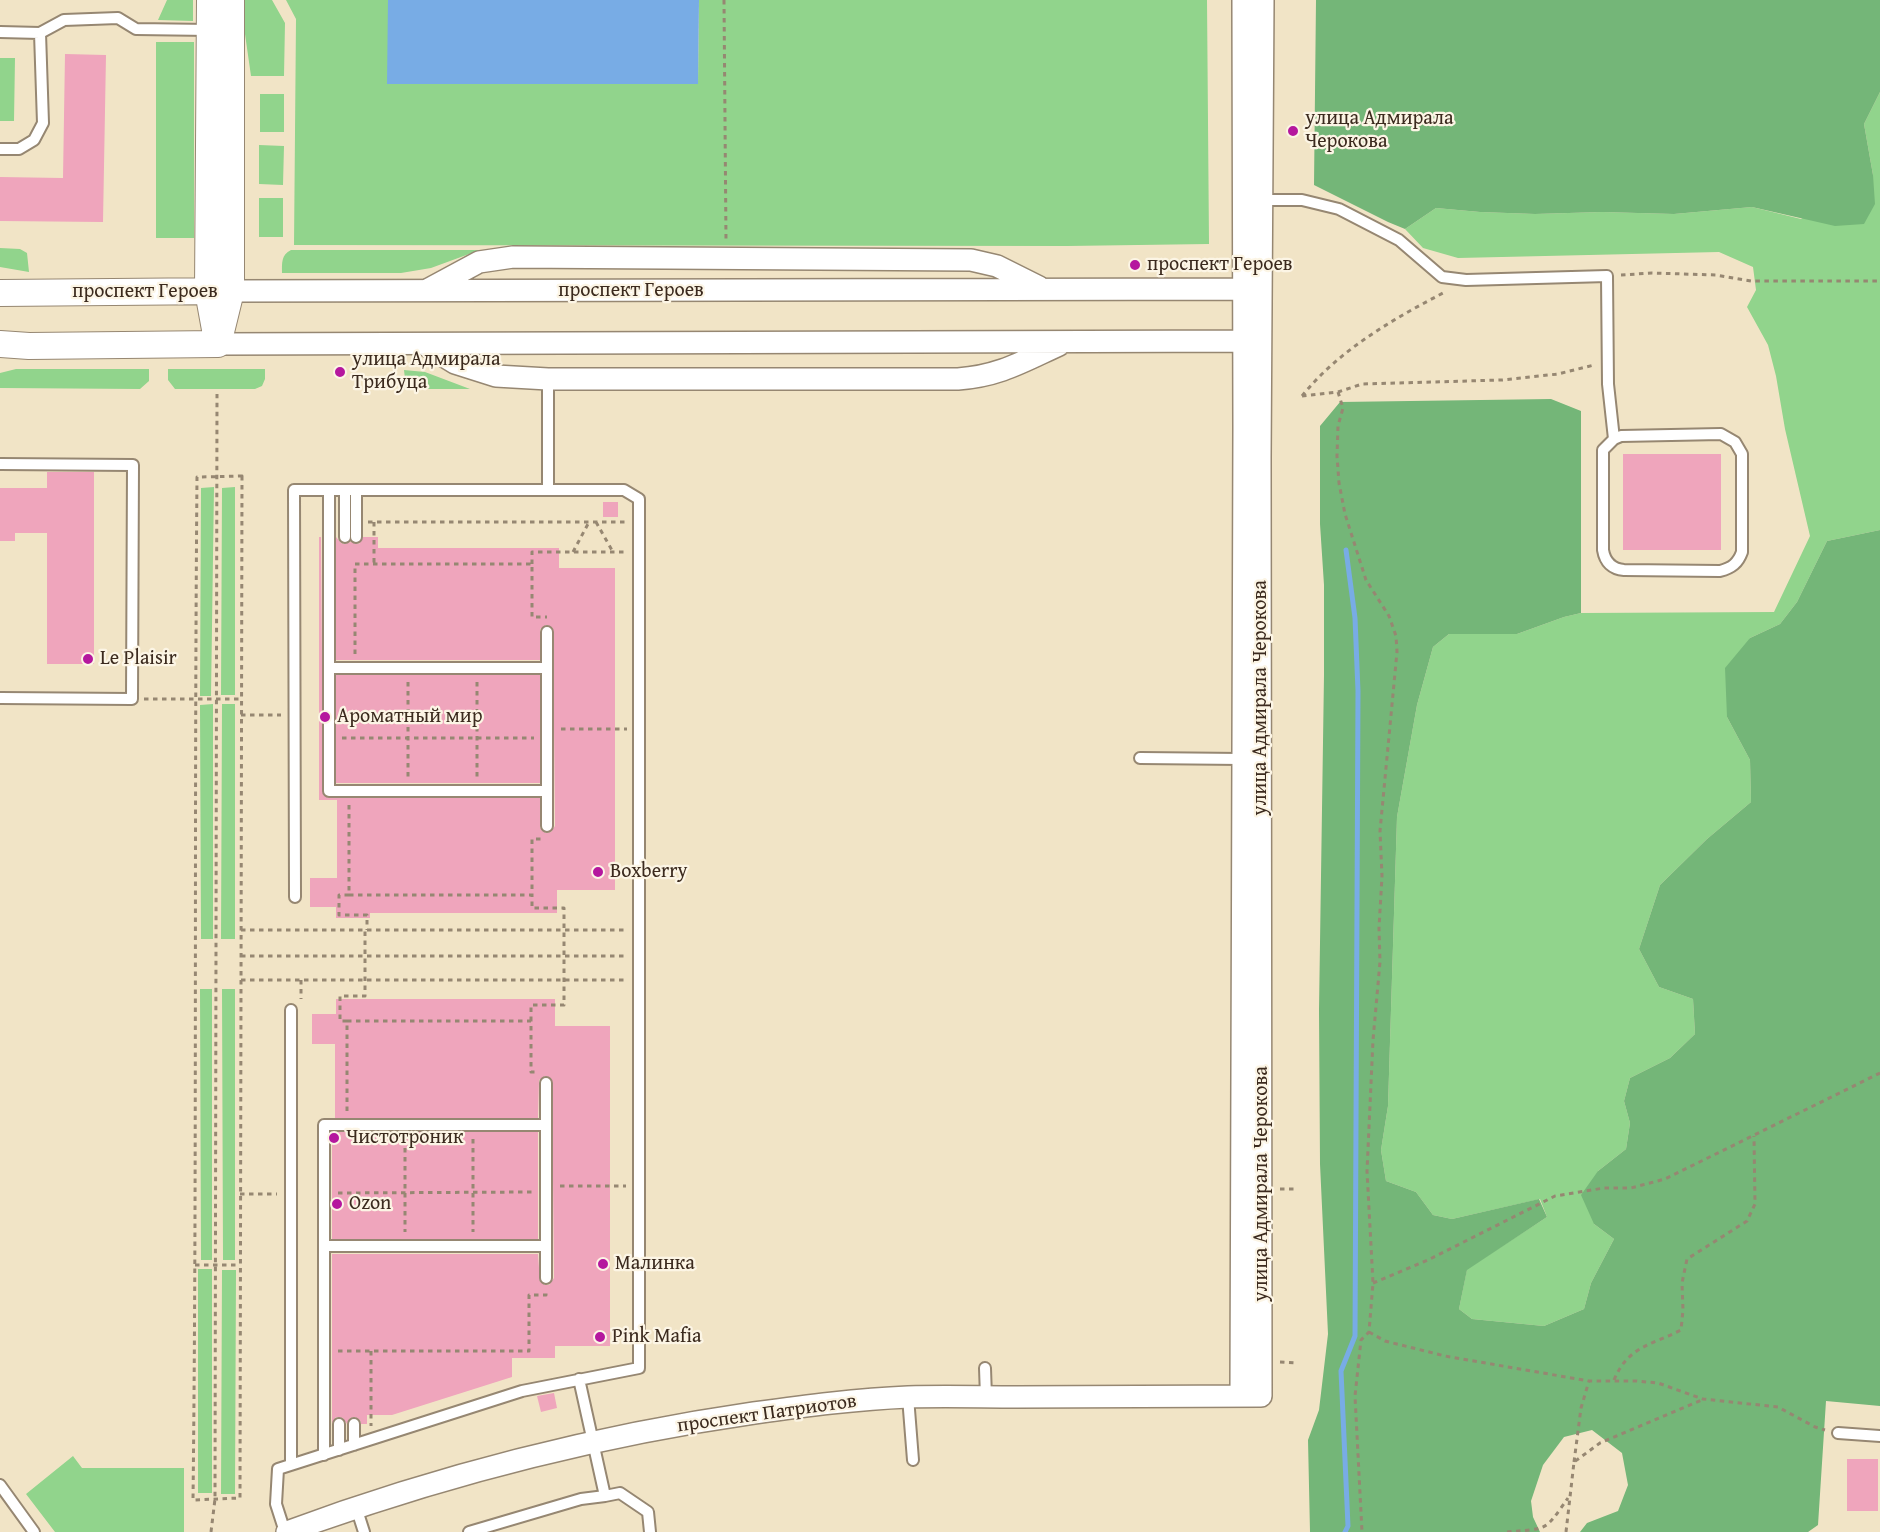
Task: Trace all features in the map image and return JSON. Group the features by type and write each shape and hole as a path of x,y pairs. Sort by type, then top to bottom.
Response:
{"street":[{"path":"210,0 219,291"},
{"path":"218,344 231,0"},
{"name":"улица Адмирала Черокова","path":"1243,0 1253,290 1251,1396"},
{"name":"улица Адмирала Черокова","path":"1253,290 1262,200 1263,0"},
{"path":"424,291 479,262 513,257 971,260 997,266 1045,290"},
{"path":"0,280 33,292"},
{"name":"проспект Героев","path":"0,293 1253,290"},
{"path":"423,344 455,363 496,376 548,379 957,379 977,378 1001,372 1064,342"},
{"path":"0,344 29,346 1253,342"},
{"name":"улица Адмирала Черокова","path":"1251,1396 1242,759 1253,342"},
{"path":"0,356 29,346"},
{"name":"проспект Патриотов","path":"286,1532 356,1507 464,1474 593,1441 712,1419 908,1397 1251,1396"}],"lane":[{"path":"0,32 40,33 64,20 118,18 136,29 210,30"},
{"path":"0,149 19,149 34,140 43,123 40,33"},
{"path":"1262,200 1302,200 1339,209 1400,240 1442,277 1466,280 1607,276 1609,406 1614,439"},
{"path":"548,379 548,490"},
{"path":"1721,434 1735,442 1742,454 1742,552 1734,566 1720,571 1619,570 1606,561 1603,550 1603,450 1614,439 1629,435 1721,434"},
{"path":"0,464 133,465 132,699 0,698"},
{"path":"286,1532 276,1504 278,1469 522,1391 639,1368 639,500 624,490 294,490 295,897"},
{"path":"329,490 329,791 548,791"},
{"path":"345,490 350,537 356,522 356,490"},
{"path":"548,632 548,826"},
{"path":"329,668 548,668"},
{"path":"1140,758 1242,759"},
{"path":"291,1010 291,1465"},
{"path":"546,1083 546,1278"},
{"path":"324,1455 324,1125 546,1125"},
{"path":"324,1246 546,1246"},
{"path":"985,1368 986,1397"},
{"path":"579,1379 605,1496"},
{"path":"908,1397 913,1460"},
{"path":"339,1424 339,1450"},
{"path":"354,1424 354,1445"},
{"path":"1838,1433 1880,1436"},
{"path":"0,1485 34,1532"},
{"path":"469,1532 581,1499 620,1493 648,1512 650,1532"},
{"path":"356,1507 364,1532"}],"path":[{"path":"724,0 726,245"},
{"path":"1607,276 1652,273 1716,275 1751,281 1880,281"},
{"path":"1466,280 1358,343 1318,375 1302,396 1338,392 1362,384 1502,380 1558,374 1608,362"},
{"path":"1338,392 1343,408 1338,426 1337,456 1345,514 1366,580 1389,616 1396,636 1397,652 1380,831 1382,876 1380,962 1373,1040 1367,1171 1373,1283 1369,1332 1360,1340 1355,1396 1362,1532"},
{"path":"211,1532 215,1499 217,1265 217,394"},
{"path":"242,476 240,1498 193,1500 197,477 217,477 242,476"},
{"path":"356,522 639,522"},
{"path":"374,522 374,564"},
{"path":"573,552 589,522"},
{"path":"596,522 613,552"},
{"path":"548,632 547,616 532,616 532,552 639,552"},
{"path":"355,668 355,564 532,564"},
{"path":"408,668 408,791"},
{"path":"477,668 477,791"},
{"path":"132,699 241,699"},
{"path":"241,715 294,715"},
{"path":"329,738 477,738 615,729"},
{"path":"349,791 349,895"},
{"path":"546,1083 546,1072 531,1072 531,1005 564,1005 564,908 532,908 532,839 548,839 548,826"},
{"path":"531,1020 340,1020 340,996 365,996 368,915 339,915 339,895 532,895"},
{"path":"241,930 639,930"},
{"path":"241,956 639,956"},
{"path":"241,980 639,980"},
{"path":"347,1020 347,1125"},
{"path":"1373,1283 1428,1260 1555,1196 1604,1188 1631,1188 1665,1179 1880,1073"},
{"path":"405,1125 405,1246"},
{"path":"473,1125 473,1246"},
{"path":"1614,1381 1621,1364 1630,1355 1646,1345 1681,1330 1682,1283 1688,1259 1747,1221 1755,1204 1754,1136"},
{"path":"324,1193 473,1193 610,1186"},
{"path":"240,1194 291,1194"},
{"path":"195,1265 240,1265"},
{"path":"324,1351 529,1351 529,1295 546,1295 546,1278"},
{"path":"1369,1332 1385,1341 1408,1348 1589,1381 1658,1383 1703,1399 1778,1407 1815,1427 1838,1433"},
{"path":"371,1351 371,1414"},
{"path":"1280,1362 1296,1363"},
{"path":"1566,1532 1581,1408 1589,1381"},
{"path":"1574,1461 1600,1443 1703,1399"},
{"path":"1507,1532 1544,1529 1569,1496"}],"green space":[{"path":"167,0 193,0 193,21 158,20"},
{"path":"245,0 272,0 285,23 284,76 251,76 244,27"},
{"path":"286,0 388,0 388,84 698,83 699,0 1207,0 1209,244 1067,246 294,245 296,19"},
{"path":"1316,0 1880,0 1880,92 1864,124 1873,175 1875,204 1864,224 1835,226 1752,207 1674,214 1602,212 1535,214 1436,208 1405,229 1314,185"},
{"path":"156,42 194,42 194,238 156,238"},
{"path":"0,58 15,58 14,121 0,121"},
{"path":"1880,92 1880,530 1827,541 1797,602 1780,624 1750,638 1727,717 1750,760 1751,802 1707,839 1660,885 1639,949 1659,987 1693,999 1695,1034 1670,1058 1630,1078 1624,1101 1630,1123 1626,1149 1598,1171 1594,1224 1614,1239 1591,1283 1584,1309 1544,1326 1472,1319 1459,1309 1467,1269 1547,1217 1540,1199 1452,1219 1433,1215 1416,1192 1386,1181 1381,1150 1388,1106 1397,817 1417,705 1433,647 1449,634 1517,634 1581,613 1774,612 1810,536 1768,345 1747,307 1756,290 1753,267 1719,252 1458,258 1423,248 1405,229 1436,208 1535,214 1602,212 1674,214 1752,207 1801,219 1873,175 1864,124"},
{"path":"260,94 284,94 284,132 260,132"},
{"path":"259,145 284,146 283,185 259,184"},
{"path":"259,198 283,198 283,237 259,237"},
{"path":"0,248 20,249 27,253 29,272 0,267"},
{"path":"291,250 480,250 431,268 401,273 282,273 284,257"},
{"path":"16,369 149,369 149,381 140,389 0,388 0,373"},
{"path":"168,369 265,369 265,379 262,386 255,389 175,389 168,380"},
{"path":"404,370 425,372 470,389 414,389 407,384"},
{"path":"1551,399 1581,411 1581,613 1517,634 1449,634 1433,647 1417,705 1397,817 1388,1106 1381,1150 1386,1181 1416,1192 1433,1215 1452,1219 1539,1199 1547,1217 1467,1270 1459,1309 1472,1319 1544,1326 1584,1309 1591,1283 1614,1239 1594,1224 1581,1195 1598,1171 1626,1149 1630,1123 1624,1101 1630,1078 1670,1058 1695,1034 1693,999 1659,987 1639,949 1660,885 1707,839 1751,802 1750,760 1727,717 1725,668 1750,638 1780,624 1797,602 1827,541 1880,530 1880,1406 1826,1401 1818,1525 1808,1532 1580,1532 1587,1523 1618,1511 1628,1485 1622,1453 1592,1430 1564,1437 1543,1465 1531,1501 1533,1517 1540,1532 1310,1532 1308,1440 1319,1410 1328,1334 1320,1164 1319,1010 1324,585 1320,524 1320,426 1340,402"},
{"path":"214,487 211,696 200,696 201,488"},
{"path":"235,487 235,695 221,695 222,488"},
{"path":"213,704 213,939 201,939 200,705"},
{"path":"222,704 235,704 235,939 221,939"},
{"path":"200,989 212,989 212,1260 201,1260"},
{"path":"222,989 235,989 235,1260 223,1260"},
{"path":"198,1269 212,1269 212,1493 198,1493"},
{"path":"222,1270 236,1270 235,1494 221,1494"},
{"path":"73,1456 82,1468 184,1468 184,1532 55,1532 26,1494"}],"water":[{"path":"388,0 699,0 698,84 387,84"}],"building":[{"path":"65,54 106,55 103,222 0,221 0,177 63,178"},
{"path":"1623,454 1721,454 1721,550 1623,550"},
{"path":"47,472 94,472 94,664 47,664 47,533 15,533 15,541 0,541 0,488 47,488"},
{"path":"603,502 618,502 618,517 603,517"},
{"path":"319,537 321,537 323,795 329,798 540,798 540,827 546,833 551,832 555,826 553,628 546,625 540,629 540,660 336,660 336,537 344,544 351,542 359,544 363,537 378,537 378,548 559,548 559,568 615,568 615,890 557,890 557,913 370,913 370,918 336,918 336,907 310,907 310,878 337,878 337,800 319,800"},
{"path":"336,675 540,675 540,783 336,783"},
{"path":"336,999 555,999 555,1026 610,1026 610,1346 555,1346 555,1358 512,1358 512,1377 392,1415 367,1415 367,1424 361,1424 360,1420 355,1417 350,1418 347,1424 343,1418 336,1417 332,1424 332,1254 538,1254 540,1282 549,1285 554,1278 552,1079 545,1076 539,1080 538,1118 335,1118 335,1044 312,1044 312,1014 336,1014"},
{"path":"332,1132 538,1132 538,1239 332,1239"},
{"path":"554,1393 557,1408 541,1412 537,1396"},
{"path":"1847,1459 1878,1459 1878,1511 1847,1511"}],"waterway":[{"path":"1345,1532 1348,1526 1341,1371 1355,1336 1358,691 1355,618 1346,550"}],"place":[{"name":"улица Адмирала Черокова","path":"1293,131"},
{"name":"проспект Героев","path":"1135,265"},
{"name":"улица Адмирала Трибуца","path":"340,372"},
{"name":"Le Plaisir","path":"88,659"},
{"name":"Ароматный мир","path":"325,717"},
{"name":"Boxberry","path":"598,872"},
{"name":"Чистотроник","path":"334,1138"},
{"name":"Ozon","path":"337,1204"},
{"name":"Малинка","path":"603,1264"},
{"name":"Pink Mafia","path":"600,1337"}]}
